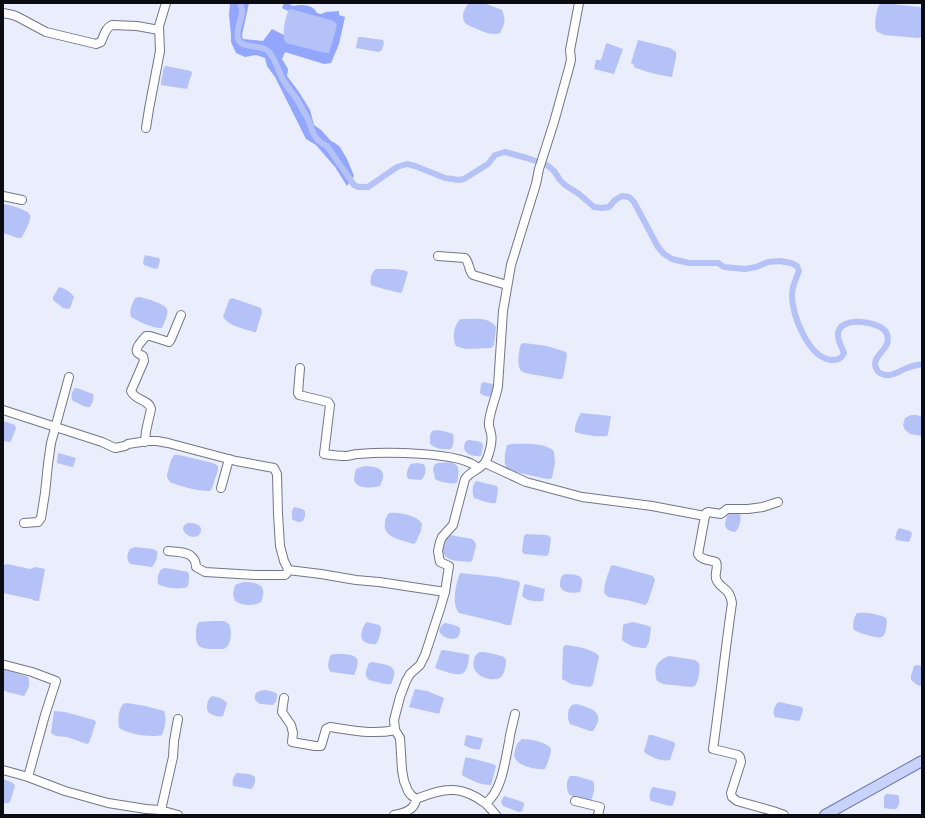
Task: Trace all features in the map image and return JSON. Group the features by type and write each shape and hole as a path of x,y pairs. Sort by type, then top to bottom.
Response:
{"main road":[{"path":"826,815 922,761"}],"street":[{"path":"146,128 160,51 159,26 166,3"},
{"path":"416,799 408,791 404,781 400,738 395,730 394,720 406,681 410,674 420,665 426,655 445,592 449,566 440,562 438,551 440,542 442,537 453,525 465,479 468,474 485,463 488,454 492,433 489,429 489,422 497,391 503,311 507,284 511,265 570,64 570,50 579,3"},
{"path":"3,13 18,17 46,32 96,44 101,42 107,29 112,25 137,26 159,30"},
{"path":"3,196 22,200"},
{"path":"438,256 465,258 473,275 507,284"},
{"path":"145,442 151,409 149,404 135,397 131,391 144,361 143,356 137,352 137,348 146,336 169,342 181,315"},
{"path":"300,368 299,395 328,402 330,405 324,454 346,456 357,454 391,453 428,455 464,460 478,468"},
{"path":"24,522 38,522 40,518 46,488 51,443 69,377"},
{"path":"3,410 102,442 115,448 131,443 157,441 168,442 229,459 274,468 277,474 280,546 288,570"},
{"path":"221,488 229,459"},
{"path":"485,463 526,482 582,497 652,506 705,516"},
{"path":"778,502 763,507 727,509 721,514 706,513 698,554 700,557 718,564 716,578 718,582 729,592 732,603 713,749 738,755 740,757 741,762 731,793 732,797 737,801 784,815"},
{"path":"168,551 185,553 191,556 194,558 196,567 205,572 282,576 288,573 288,570"},
{"path":"288,570 445,592"},
{"path":"5,665 32,672 56,681 28,777"},
{"path":"284,698 282,712 291,725 293,733 292,742 321,746 325,731 328,727 354,731 385,733 395,730"},
{"path":"486,803 492,799 499,784 507,756 515,714"},
{"path":"161,810 173,757 178,719"},
{"path":"3,770 28,777 65,791 108,803 161,810 178,815"},
{"path":"416,799 436,792 451,789 474,796 486,803 496,815"},
{"path":"394,815 411,809 415,804 416,799"},
{"path":"575,801 600,806 598,815"}],"shaded area":[{"path":"230,3 249,3 242,35 243,39 263,41 272,29 284,35 285,41 291,9 288,11 282,8 284,3 293,6 310,6 317,13 321,14 339,11 339,15 345,17 339,44 331,63 324,64 285,52 282,59 288,69 287,76 310,110 314,125 331,141 340,147 347,159 354,176 347,186 335,167 316,145 306,139 275,77 267,66 265,58 256,55 245,57 236,53 231,42 229,15"},
{"path":"469,3 484,3 502,10 504,22 500,33 488,33 466,24 463,19 463,13"},
{"path":"883,3 920,7 922,9 921,37 884,35 876,31 875,21 877,11 879,5"},
{"path":"291,9 334,21 337,25 329,53 286,43 284,27 288,11"},
{"path":"358,37 383,40 384,43 382,50 379,52 356,48"},
{"path":"638,40 670,48 676,52 672,77 634,67 631,63"},
{"path":"607,43 623,49 614,74 594,69 596,60 601,60"},
{"path":"166,66 191,71 192,73 187,89 161,85 164,67"},
{"path":"3,204 22,209 30,215 29,223 21,238 3,233"},
{"path":"145,255 159,258 158,268 155,269 144,265 143,262"},
{"path":"376,269 397,269 408,272 402,292 371,285 371,276"},
{"path":"59,287 67,290 74,297 70,308 68,309 63,308 53,300 53,297"},
{"path":"139,297 158,303 167,309 167,315 162,328 142,323 131,317 131,310 135,298"},
{"path":"232,298 261,308 262,312 256,332 233,325 223,317 229,300"},
{"path":"461,319 480,319 493,323 496,327 494,345 491,348 465,349 456,346 454,331"},
{"path":"524,343 547,346 566,352 567,355 563,378 558,379 525,373 521,370 519,367 519,353 521,344"},
{"path":"483,382 493,384 492,396 486,396 480,393 481,384"},
{"path":"75,388 93,394 94,396 90,407 86,407 73,401 72,394"},
{"path":"581,413 611,416 607,436 591,436 575,432"},
{"path":"911,415 922,417 922,436 910,434 905,430 903,425 905,418"},
{"path":"3,421 15,425 16,428 10,442 3,441"},
{"path":"438,430 453,434 454,442 451,449 440,449 430,444 430,435 432,431"},
{"path":"469,440 482,443 483,446 481,456 473,456 465,451 464,445 466,441"},
{"path":"507,445 545,446 554,451 555,463 552,478 542,478 507,469 505,460"},
{"path":"58,453 76,458 73,467 57,463"},
{"path":"174,455 213,463 218,466 218,470 210,491 201,491 170,482 167,475"},
{"path":"417,463 425,466 423,477 421,480 409,479 407,477 407,472 409,467 411,464"},
{"path":"451,463 456,465 459,472 457,483 442,482 435,479 433,468 435,464"},
{"path":"366,466 378,468 382,471 383,478 380,486 362,487 354,481 356,469"},
{"path":"476,481 497,486 496,503 474,498 473,489"},
{"path":"294,507 305,511 303,521 298,522 292,519 292,511"},
{"path":"729,511 740,514 740,524 735,532 728,529 725,525"},
{"path":"389,513 412,516 420,521 422,524 421,531 414,544 392,537 386,531 385,521"},
{"path":"188,523 196,524 200,527 201,532 198,536 194,537 185,533 183,528"},
{"path":"899,528 912,533 908,542 897,540 895,538"},
{"path":"526,534 547,535 551,538 549,553 547,556 524,554 522,551 524,536"},
{"path":"450,535 472,539 475,542 476,546 472,561 451,560 444,555 443,546 446,538"},
{"path":"135,547 153,549 157,551 155,564 152,567 130,564 127,556 130,549"},
{"path":"7,564 30,569 36,567 45,569 39,601 3,593 3,567"},
{"path":"613,565 653,576 655,580 648,602 645,605 608,597 605,594 604,588 606,580 611,566"},
{"path":"165,568 188,572 189,580 187,587 172,588 164,587 158,584 159,572"},
{"path":"460,573 498,577 518,581 520,583 511,625 459,613 455,604 455,599"},
{"path":"565,574 577,575 582,579 580,592 570,593 561,588 560,582 562,576"},
{"path":"243,582 257,584 262,588 263,596 261,602 248,605 235,601 233,594 235,585"},
{"path":"525,584 545,589 543,601 532,601 522,596"},
{"path":"857,613 880,615 886,618 887,625 884,635 882,637 877,637 854,630 853,626"},
{"path":"224,621 229,624 231,634 230,642 226,648 203,648 199,646 197,642 196,629 199,622"},
{"path":"367,622 379,625 381,627 380,636 376,644 364,642 362,638 361,635 363,628"},
{"path":"633,622 649,626 651,628 649,642 646,648 639,648 627,644 622,640 623,625"},
{"path":"445,623 455,625 460,628 460,634 458,637 451,639 440,633 439,630"},
{"path":"566,645 588,650 599,656 593,684 590,687 571,684 562,679 563,647"},
{"path":"443,650 469,655 467,668 463,673 454,674 435,668 441,651"},
{"path":"480,652 504,657 506,664 502,676 499,678 489,679 479,675 475,671 474,660 476,655"},
{"path":"333,654 350,655 357,659 357,668 354,675 331,672 329,670 328,665 330,656"},
{"path":"669,656 695,660 699,663 699,675 695,686 691,687 663,684 657,681 655,672 658,663"},
{"path":"372,662 387,665 393,669 394,678 391,684 373,681 367,678 366,671 369,663"},
{"path":"914,666 922,666 922,686 917,685 911,680"},
{"path":"3,670 28,677 29,687 24,696 3,690"},
{"path":"415,689 427,691 444,698 439,714 409,707"},
{"path":"266,690 277,694 276,701 273,705 260,704 255,700 255,695 257,692"},
{"path":"212,696 218,697 227,703 223,716 216,716 208,712 207,703"},
{"path":"779,702 802,707 803,710 800,720 798,721 775,717 774,709"},
{"path":"127,703 164,711 165,723 162,735 140,735 119,728 119,712 123,704"},
{"path":"576,704 592,709 598,715 597,725 593,731 570,724 568,711 572,705"},
{"path":"54,711 65,712 94,720 96,722 89,743 87,744 67,737 56,736 51,733"},
{"path":"467,735 483,739 480,749 464,745"},
{"path":"649,735 674,742 675,745 670,760 660,760 645,753 644,751"},
{"path":"522,739 543,743 550,747 551,750 545,769 527,767 516,759 514,756 515,748"},
{"path":"466,757 496,766 491,785 476,782 462,775"},
{"path":"237,773 250,774 255,777 251,789 233,786 233,779"},
{"path":"570,776 576,776 593,781 594,788 591,801 585,801 569,794 567,785"},
{"path":"3,779 13,783 15,786 10,802 8,803 3,803"},
{"path":"653,787 674,791 676,795 673,805 670,806 651,801 650,794"},
{"path":"886,794 898,795 899,802 896,809 884,808 884,797"},
{"path":"504,796 524,803 522,811 519,812 503,806 501,802"}],"waterway":[{"path":"240,3 242,13 237,35 238,39 240,42 248,46 263,48 270,53 282,78 307,117 316,137 327,146 354,185 358,187 368,187 397,167 407,164 445,178 459,180 464,179 488,164 495,155 505,152 527,158 547,165 565,185 579,194 594,207 609,207 615,200 622,196 629,197 634,202 658,247 664,254 672,259 689,263 718,263 724,267 745,269 756,267 768,262 780,261 797,266 799,271 793,286 792,295 798,324 815,351 823,357 831,360 840,358 844,353 838,338 839,330 842,326 850,323 861,322 878,326 887,333 887,344 875,362 875,366 879,373 892,375 909,367 922,364"}]}
